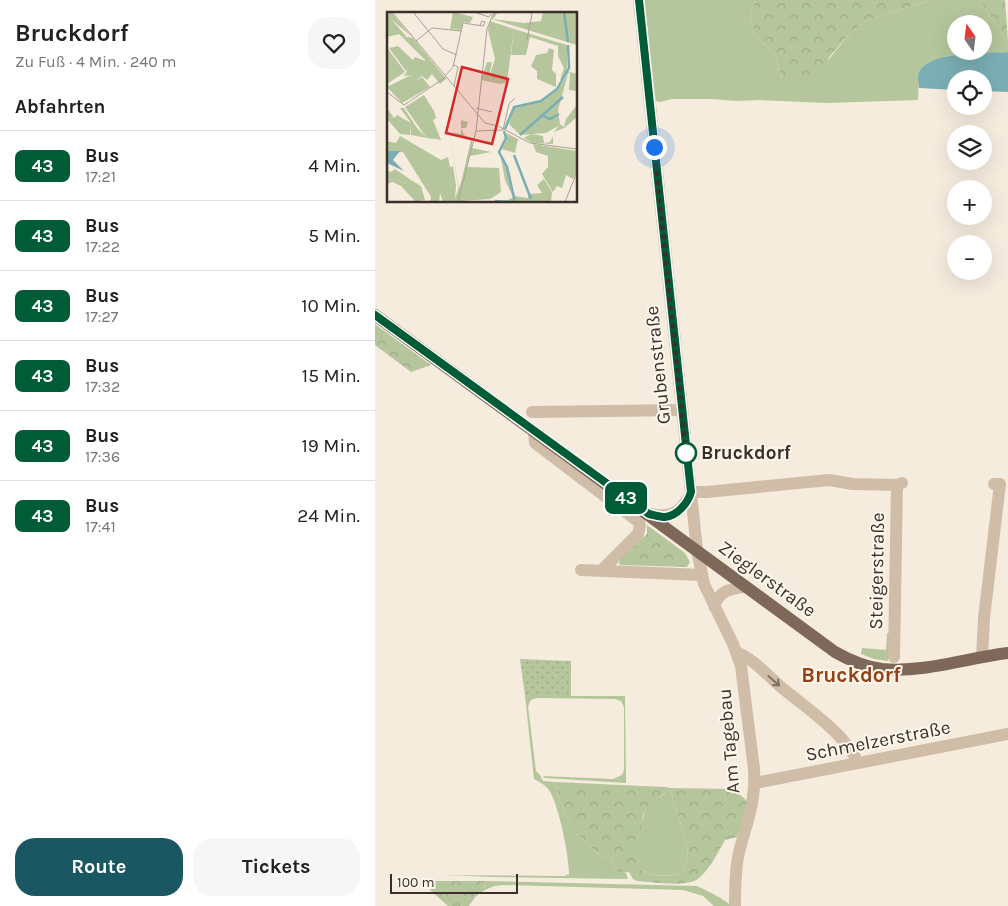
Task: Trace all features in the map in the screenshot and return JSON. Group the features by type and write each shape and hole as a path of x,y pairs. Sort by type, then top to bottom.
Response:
{"main road":[{"name":"Zieglerstraße","path":"375,315 534,431 644,518 697,550 835,652 870,666 893,669 914,668 1008,653"}],"street":[{"name":"Grubenstraße","path":"639,0 697,550"},
{"path":"533,412 682,410"},
{"name":"Steigerstraße","path":"691,493 829,480 853,484 900,484 894,657"},
{"path":"982,658 984,618 1000,484 994,484"},
{"path":"602,570 638,534 644,518 664,517 675,513 681,509 691,493"},
{"name":"Am Tagebau","path":"697,550 702,575 741,666 755,783 753,805 739,853 735,906"},
{"path":"581,570 702,575"},
{"path":"714,606 720,594 727,590 745,587"},
{"path":"736,652 746,656 824,722 854,754 858,763"},
{"name":"Schmelzerstraße","path":"755,783 1008,734"}],"green space":[{"path":"642,0 757,0 754,3 750,18 755,35 774,53 782,79 830,58 850,33 864,22 931,0 979,0 989,15 947,15 947,56 919,74 918,100 827,103 672,99 656,101"},
{"path":"757,0 931,0 864,22 850,33 807,83 782,79 774,53 755,35 750,18 754,3"},
{"path":"979,0 1005,0 1008,42 993,20 993,15 989,15"},
{"path":"993,20 1008,42 1008,52 993,53"},
{"path":"375,324 431,365 411,372 375,345"},
{"path":"647,525 685,553 690,562 687,567 619,564 620,559 647,534"},
{"path":"887,633 891,634 888,661 874,659 861,654 862,648 886,650"},
{"path":"520,659 571,661 571,696 525,696"},
{"path":"525,696 625,696 626,783 545,778 543,776 613,779 622,775 624,770 624,707 621,701 615,699 537,698 531,700 528,706 536,771 543,781 555,782 559,799 574,832 587,842 597,854 611,859 618,872 626,873 628,879 446,875 565,876 569,874 560,818 553,797 549,790 534,779"},
{"path":"555,782 665,787 665,793 650,803 643,815 637,865 645,872 657,875 682,873 688,854 671,788 734,789 749,803 737,837 725,840 711,865 699,878 679,884 637,881 633,879 629,872 618,872 611,859 597,854 587,842 574,832 559,799"},
{"path":"665,787 671,788 688,854 682,873 657,875 645,872 637,865 643,817 649,804 665,793"},
{"path":"431,881 484,881 485,890 476,896 469,906 448,906 430,890 428,883"},
{"path":"484,881 696,886 715,895 731,906 714,906 703,896 683,890 504,885 494,886 485,890"}],"water":[{"path":"993,52 1008,52 1008,92 992,91 992,70 947,70 947,90 919,88 919,73 934,60 947,57 947,60 993,60"}],"bus line":[{"name":"43","path":"375,315 649,514 664,517 681,509 691,492 639,0"}],"place":[{"name":"Bruckdorf","path":"686,453"}],"district":[{"name":"Bruckdorf","path":"851,675"}],"route":[{"path":"654,147 686,453"}]}
